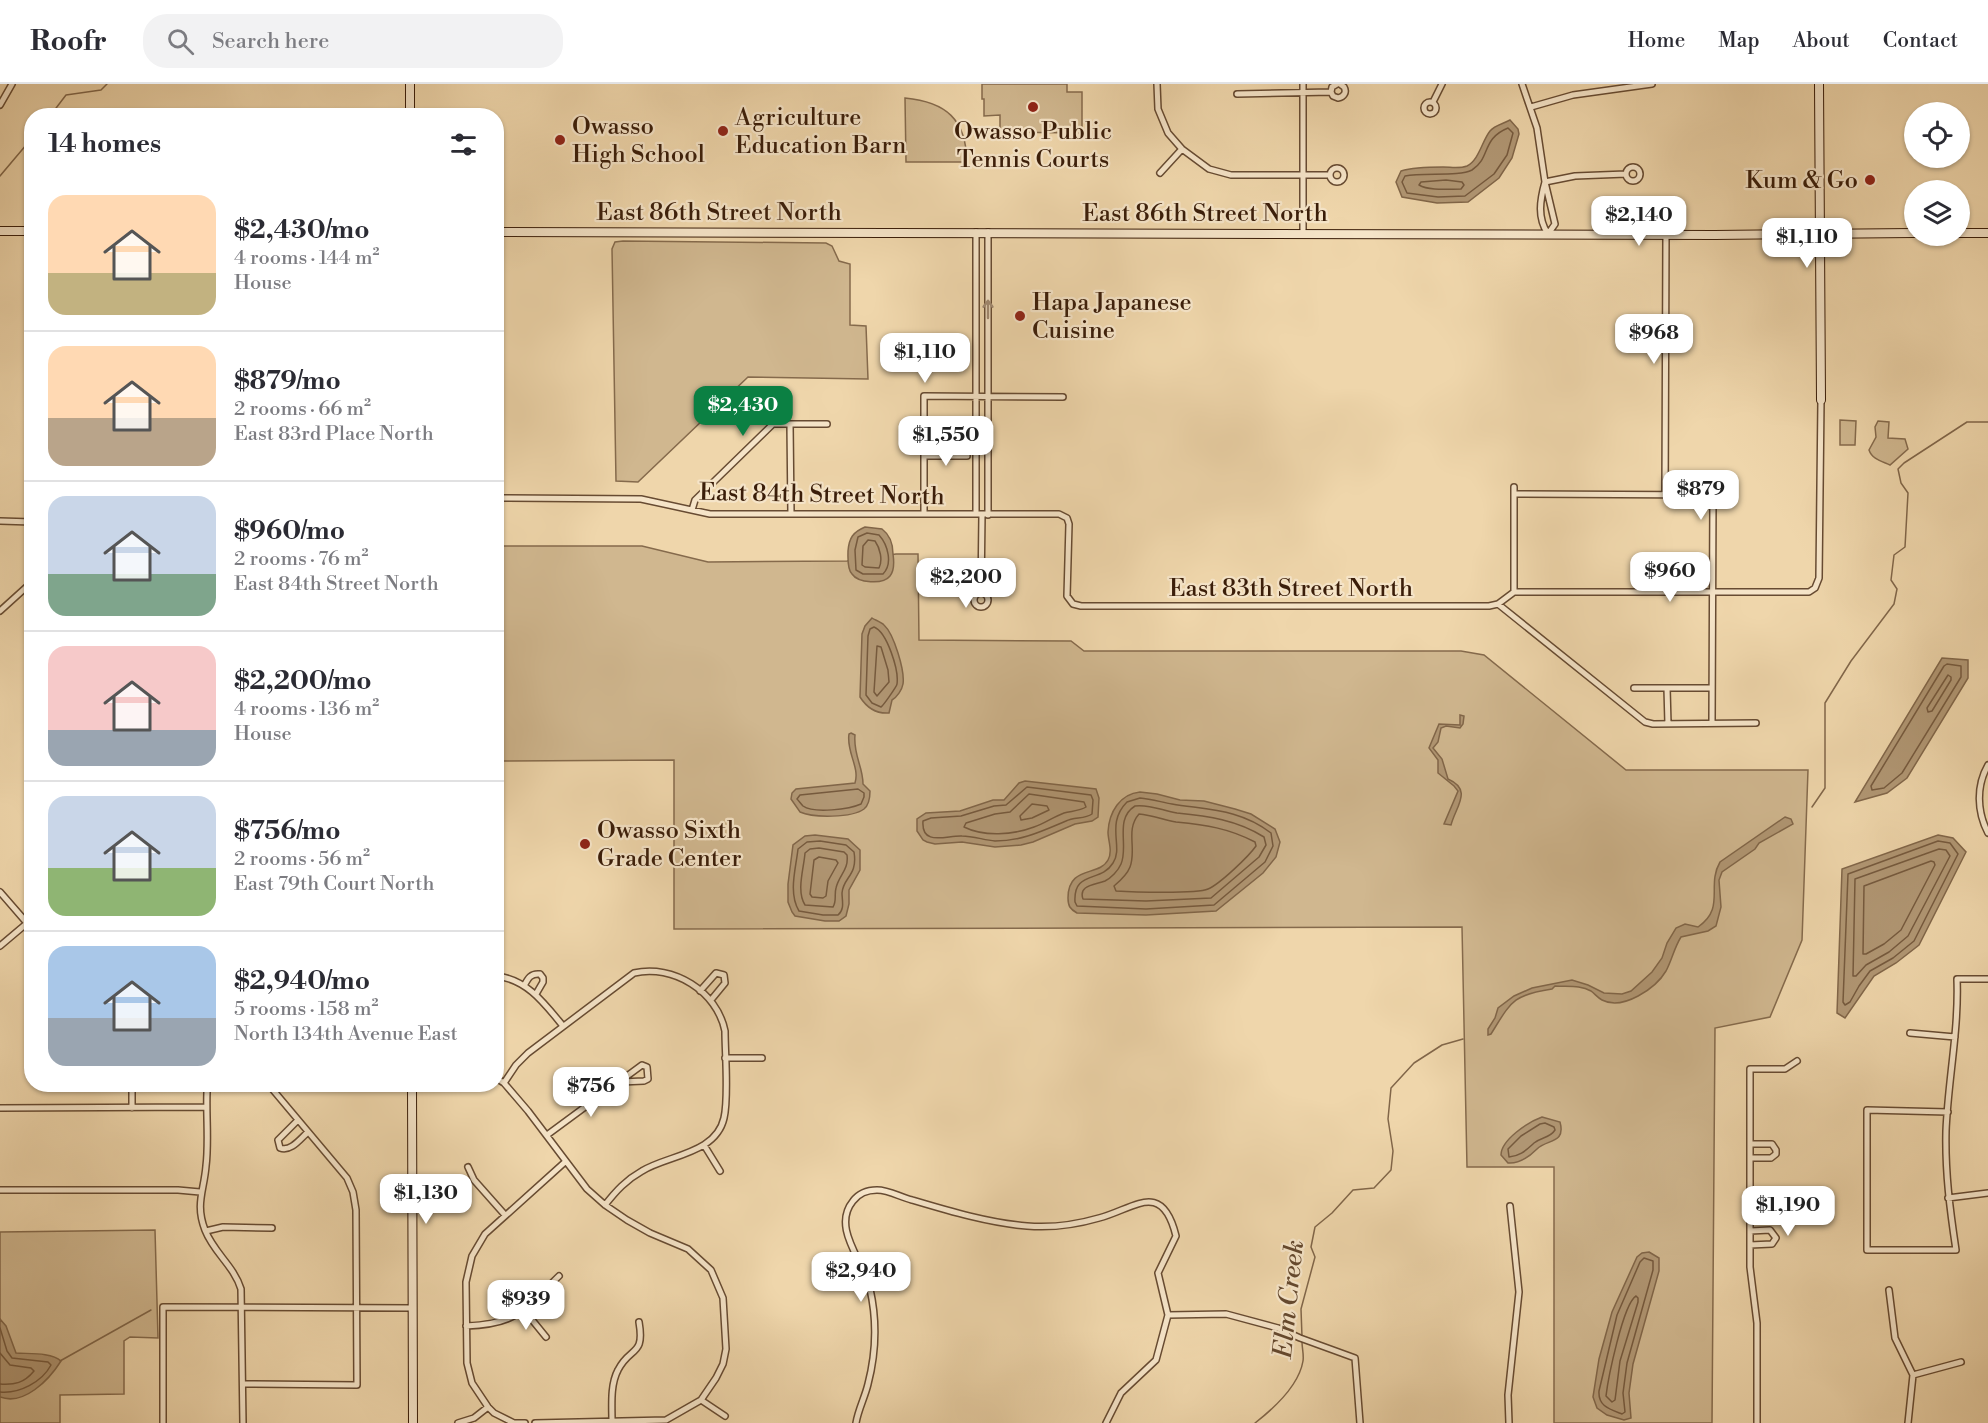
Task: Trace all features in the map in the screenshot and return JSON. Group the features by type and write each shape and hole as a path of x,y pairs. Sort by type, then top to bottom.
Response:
{"main road":[{"path":"410,84 410,108"},
{"path":"1819,84 1821,400"},
{"path":"0,231 24,231"},
{"name":"East 86th Street North","path":"504,232 1904,233"},
{"path":"1970,233 1988,233"},
{"path":"412,1092 413,1423"}],"street":[{"path":"0,105 12,84"},
{"path":"1157,84 1158,109 1168,133 1182,149 1203,166 1222,174 1330,175"},
{"path":"1303,84 1303,233"},
{"path":"1338,84 1345,89 1342,97 1336,98 1331,92 1332,87 1338,84"},
{"path":"1433,102 1442,84"},
{"path":"1522,84 1531,107 1539,139 1545,182 1555,224 1548,234 1541,224 1540,198 1545,182"},
{"path":"1531,107 1573,95 1652,84"},
{"path":"1237,94 1331,92"},
{"path":"1160,173 1182,149"},
{"path":"1545,182 1575,176 1626,174"},
{"path":"976,232 977,396 982,514"},
{"path":"981,593 982,514 989,396 988,232"},
{"path":"1665,495 1666,234"},
{"path":"924,514 924,396 1062,397"},
{"path":"1756,723 1653,724 1639,719 1498,604 1514,592 1809,592 1815,588 1819,578 1821,400"},
{"path":"692,510 695,500 773,424 827,424"},
{"path":"790,424 791,514"},
{"path":"924,456 967,456"},
{"path":"1514,487 1514,592"},
{"path":"1515,494 1713,495 1712,723"},
{"name":"East 84th Street North","path":"504,498 641,499 710,514 1059,514 1067,519 1067,596"},
{"path":"0,521 24,522"},
{"path":"0,611 24,589"},
{"name":"East 83th Street North","path":"1067,596 1074,604 1081,606 1488,606 1498,604"},
{"path":"1634,688 1712,688"},
{"path":"1667,688 1668,724"},
{"path":"1988,765 1979,796 1982,819 1988,833"},
{"path":"0,891 24,916"},
{"path":"0,946 24,925"},
{"path":"535,1423 666,1420 701,1400 723,1364 726,1349 723,1298 711,1269 688,1249 650,1233 605,1205 587,1189 504,1083 516,1065 528,1053 627,976 643,971 667,972 679,976 711,1000 724,1025 724,1117 719,1130 704,1145 641,1171 623,1184 605,1205"},
{"path":"524,986 530,976 534,973 540,974 543,982 536,994"},
{"path":"700,991 716,973 724,975 725,983 711,1000"},
{"path":"504,977 536,994 563,1026"},
{"path":"1948,1112 1867,1110 1867,1250 1956,1250 1946,1169 1957,979 1988,979"},
{"path":"1910,1033 1955,1037"},
{"path":"725,1058 762,1058"},
{"path":"1757,1423 1757,1323 1750,1279 1750,1069 1785,1069 1797,1061"},
{"path":"547,1135 642,1065 647,1067 648,1078 644,1081 621,1082"},
{"path":"132,1092 132,1108"},
{"path":"207,1092 206,1167 200,1192 201,1214 216,1251 238,1279 243,1307 243,1423"},
{"path":"243,1384 357,1384 355,1199 350,1184 340,1170 275,1092"},
{"path":"0,1108 206,1107"},
{"path":"298,1120 278,1140 280,1148 285,1150 290,1148 308,1132"},
{"path":"1750,1143 1772,1144 1776,1150 1771,1158 1750,1158"},
{"path":"704,1145 720,1171"},
{"path":"525,1423 514,1423 502,1418 488,1407 472,1383 467,1363 466,1282 472,1256 485,1234 566,1162"},
{"path":"468,1167 474,1180 505,1215"},
{"path":"0,1190 200,1192"},
{"path":"855,1423 868,1385 875,1339 870,1287 845,1225 848,1208 855,1198 868,1190 884,1191 981,1218 1036,1227 1064,1226 1092,1220 1108,1216 1140,1202 1157,1204 1168,1212 1176,1236 1158,1273 1168,1315 1156,1360 1121,1393 1106,1423"},
{"path":"1948,1198 1988,1193"},
{"path":"1509,1423 1508,1395 1519,1292 1510,1206"},
{"path":"206,1231 223,1227 272,1228"},
{"path":"1750,1231 1770,1230 1776,1238 1772,1244 1750,1245"},
{"path":"466,1326 502,1322 524,1310 560,1276"},
{"path":"1889,1290 1895,1338 1913,1375 1908,1423"},
{"path":"163,1423 163,1307 413,1308"},
{"path":"524,1310 546,1336"},
{"path":"1168,1315 1226,1314 1278,1328 1355,1358 1360,1423"},
{"path":"612,1422 614,1382 618,1370 639,1348 641,1341 639,1322"},
{"path":"1913,1375 1961,1362"},
{"path":"701,1400 725,1416"},
{"path":"458,1423 474,1418 488,1407"}],"shaded area":[{"name":"Owasso Public Tennis Courts","path":"982,84 1067,84 1067,92 1082,92 1082,133 1000,132 1000,115 984,116"},
{"path":"905,98 932,104 951,115 963,134 967,162 906,162"},
{"path":"615,242 826,243 832,246 839,261 850,264 850,325 866,326 868,379 748,377 638,482 616,481 612,249"},
{"path":"1840,420 1856,421 1855,445 1840,445"},
{"path":"1878,421 1889,422 1888,438 1905,439 1908,449 1890,465 1875,458 1869,450 1876,437 1875,427"},
{"path":"504,546 642,546 708,562 847,561 896,554 918,554 919,640 1071,641 1084,651 1461,651 1484,655 1626,770 1808,770 1802,940 1770,1017 1715,1028 1712,1423 1554,1423 1554,1167 1467,1167 1462,927 674,929 674,760 504,761"},
{"path":"155,1230 158,1338 130,1337 124,1341 124,1394 60,1395 60,1423 0,1423 0,1232"}],"water":[{"path":"1510,120 1518,129 1519,134 1512,158 1499,178 1468,202 1437,203 1402,197 1396,182 1401,171 1467,166 1475,159 1490,131"},
{"path":"865,527 882,529 892,543 893,571 887,579 882,581 871,582 859,579 849,569 849,542 857,531"},
{"path":"872,618 888,630 895,644 902,671 902,686 892,700 889,713 872,709 860,697 862,634"},
{"path":"1942,658 1968,660 1968,678 1907,778 1887,793 1855,802"},
{"path":"1460,715 1464,716 1460,728 1446,726 1441,728 1438,742 1433,748 1442,759 1448,779 1460,788 1461,799 1451,825 1444,824 1458,791 1438,773 1438,760 1429,748 1439,724 1460,725"},
{"path":"849,734 855,735 855,749 863,784 870,791 867,805 858,812 842,815 814,815 800,812 791,799 796,789 855,783 856,771 849,747"},
{"path":"1025,781 1096,789 1099,798 1098,817 1021,845 995,847 962,842 935,844 923,840 917,831 917,819 926,813 960,811 993,800 1004,800 1019,783"},
{"path":"1140,792 1180,800 1204,801 1251,814 1275,829 1280,842 1276,857 1263,873 1216,911 1146,915 1077,913 1070,907 1068,901 1069,888 1078,876 1104,865 1108,860 1110,850 1108,832 1113,811 1121,800"},
{"path":"1785,817 1791,819 1793,824 1759,843 1755,849 1722,872 1719,880 1721,907 1716,926 1708,931 1681,937 1666,971 1647,991 1629,1000 1610,1003 1587,989 1555,986 1552,989 1520,997 1503,1014 1491,1034 1488,1035 1488,1029 1498,1008 1514,996 1532,988 1572,980 1604,993 1622,994 1631,991 1652,972 1662,958 1667,943 1676,928 1685,924 1698,927 1706,920 1714,904 1716,871 1720,862"},
{"path":"1938,835 1953,838 1966,852 1919,945 1874,976 1845,1018 1837,1013 1842,869"},
{"path":"805,836 848,839 860,850 860,870 849,890 846,916 839,921 795,916 788,902 793,845"},
{"path":"1542,1117 1560,1122 1561,1129 1558,1138 1541,1146 1524,1159 1508,1163 1501,1155 1505,1143 1523,1127"},
{"path":"1649,1252 1659,1258 1659,1271 1633,1364 1629,1393 1631,1418 1624,1420 1607,1415 1597,1408 1593,1397 1599,1359 1612,1312 1637,1257"},
{"path":"0,1319 6,1326 16,1353 46,1355 61,1361 50,1376 35,1390 18,1398 0,1397"}],"waterway":[{"path":"56,108 66,95 101,90 107,84"},
{"path":"0,176 24,148"},
{"name":"Elm Creek","path":"1812,807 1825,788 1825,703 1851,661 1894,604 1897,589 1891,580 1894,555 1905,547 1908,493 1901,483 1898,469 1967,422 1988,422"},
{"name":"Elm Creek","path":"1302,1337 1301,1309 1315,1257 1311,1247 1315,1227 1332,1213 1353,1190 1374,1188 1391,1170 1393,1151 1388,1119 1391,1088 1414,1063 1442,1045 1463,1039"},
{"path":"60,1361 151,1310"},
{"name":"Elm Creek","path":"1255,1423 1277,1404 1296,1379 1303,1361 1302,1342"}],"place":[{"name":"Owasso Public Tennis Courts","path":"1033,107"},
{"name":"Agriculture Education Barn","path":"723,131"},
{"name":"Owasso High School","path":"560,140"},
{"name":"Kum & Go","path":"1870,180"},
{"name":"Hapa Japanese Cuisine","path":"1020,316"},
{"name":"Owasso Sixth Grade Center","path":"585,844"}]}
